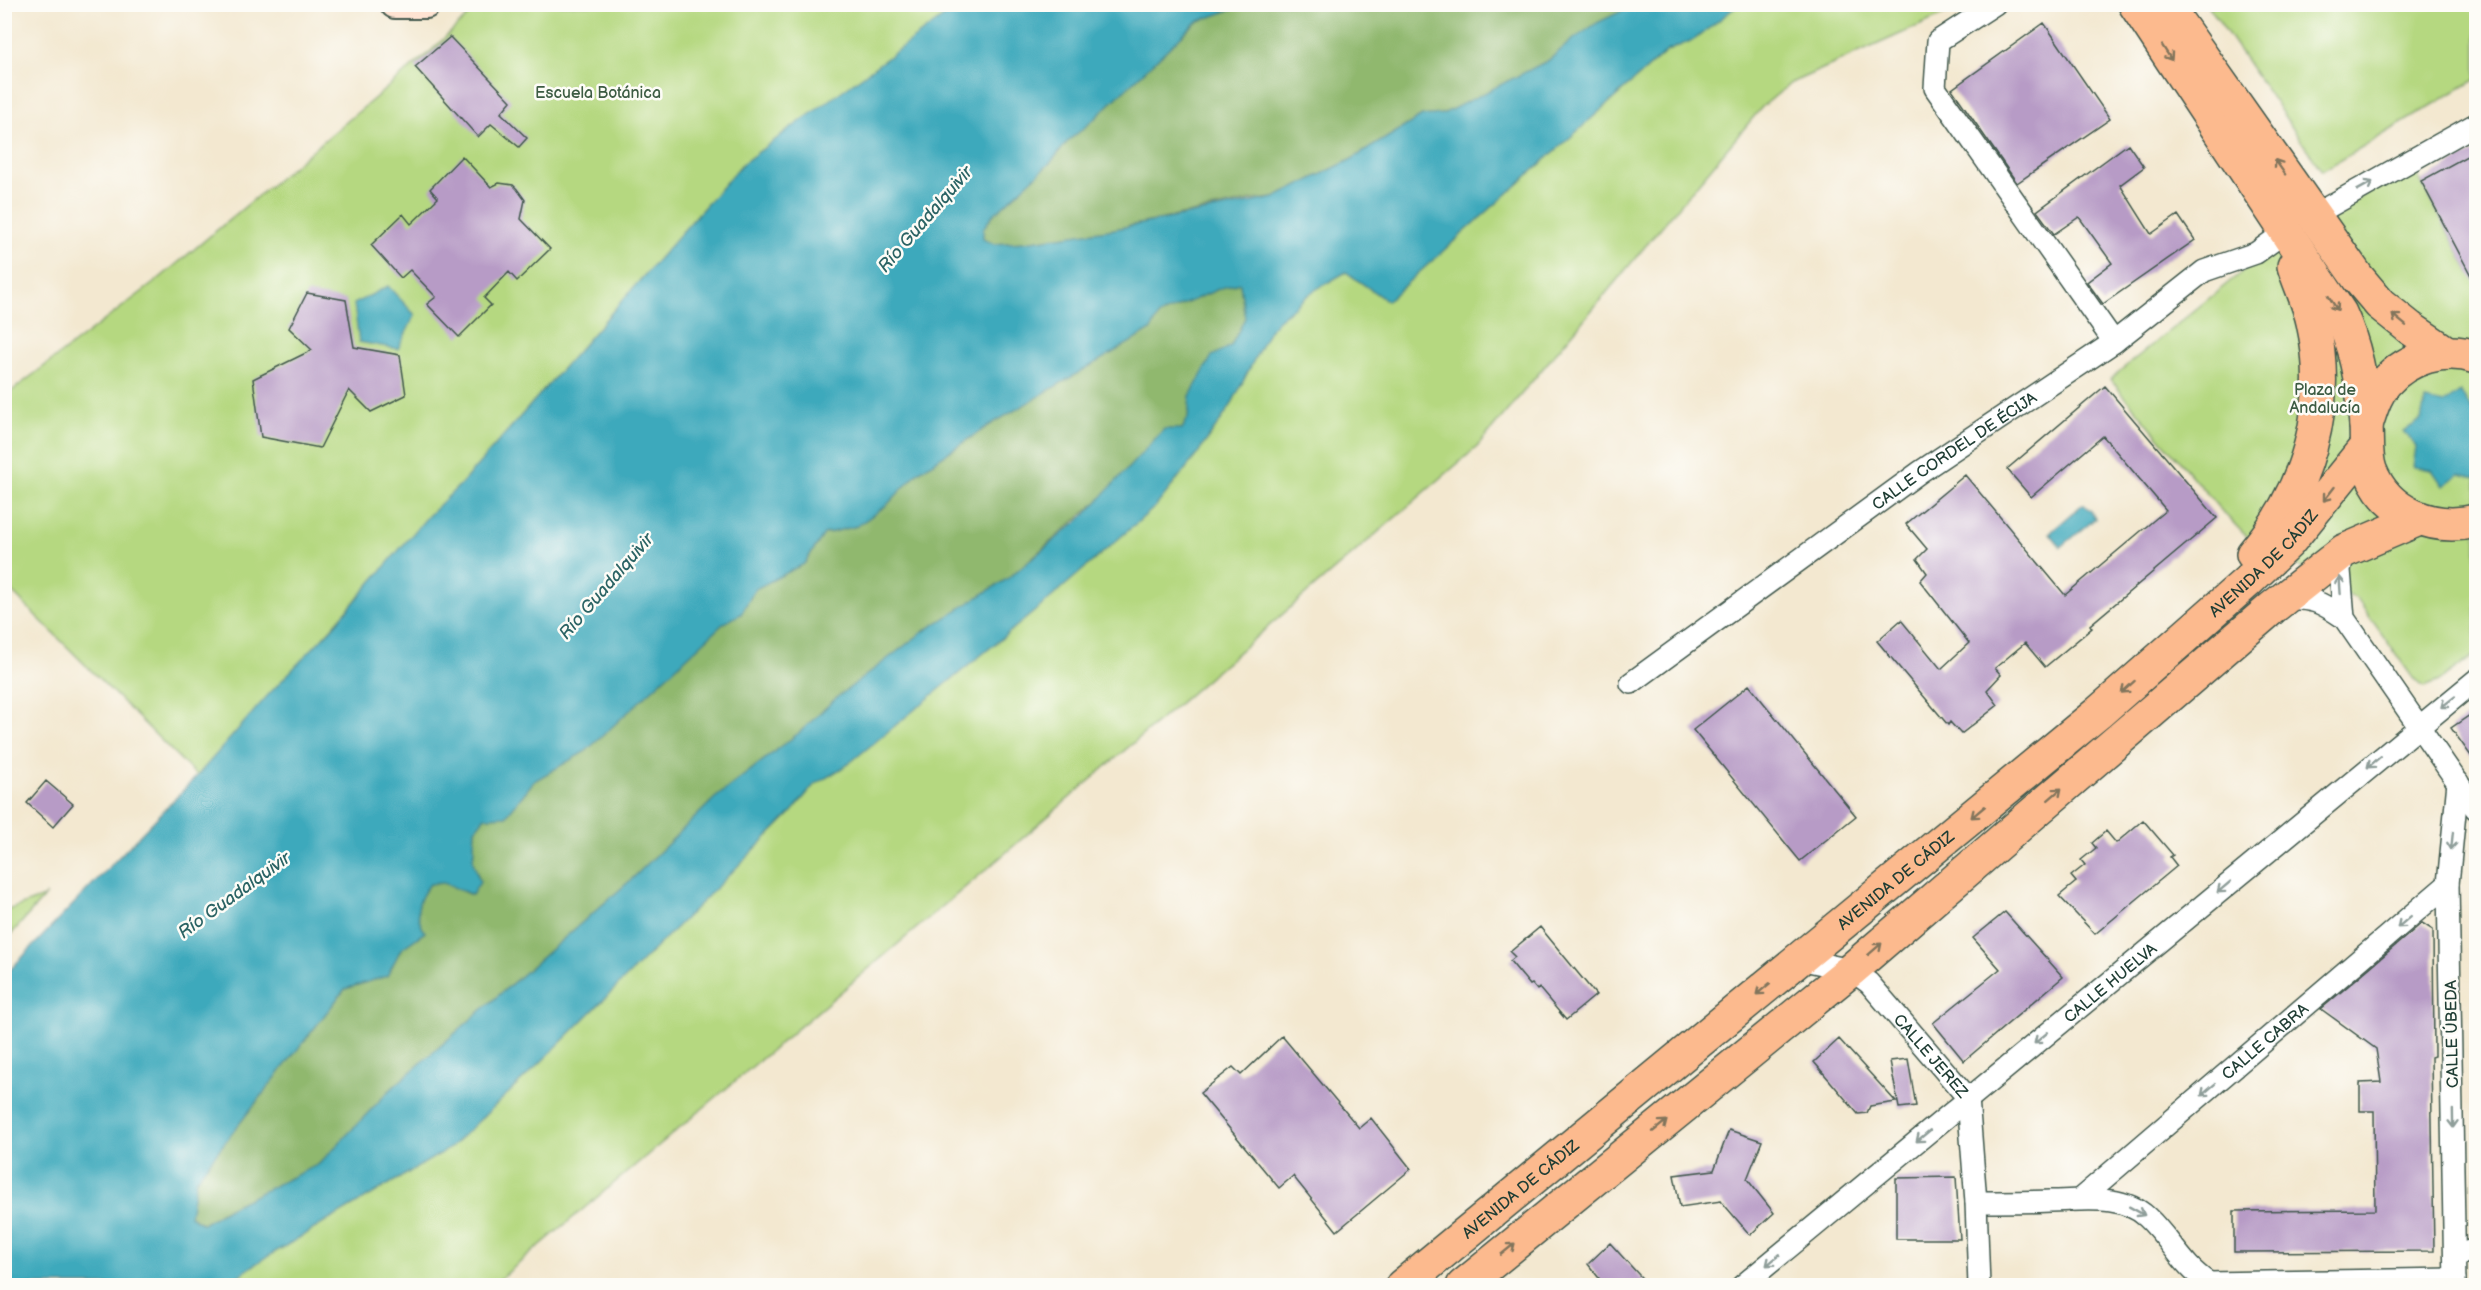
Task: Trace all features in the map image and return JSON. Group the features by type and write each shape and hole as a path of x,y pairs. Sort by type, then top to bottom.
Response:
{"main road":[{"path":"2135,4 2340,313 2355,352 2370,471 2382,491 2398,508 2419,519 2471,528"},
{"path":"2165,4 2358,278 2380,304 2410,328 2462,355"},
{"path":"2158,659 2267,536 2287,507 2310,452 2319,391 2318,356 2313,324 2285,232"},
{"path":"2365,436 2374,400 2386,382 2403,367 2424,357 2462,355"},
{"name":"AVENIDA DE CÁDIZ","path":"1402,1286 2098,713 2248,581 2289,542 2365,436"},
{"path":"1463,1286 1851,970 2283,599 2344,551 2419,519"}],"street":[{"path":"395,4 426,4"},
{"path":"1995,4 1938,41 1935,88 2114,342"},
{"path":"2314,215 2476,124"},
{"name":"CALLE CORDEL DE ÉCIJA","path":"1631,683 1920,472 2114,342 2204,271 2256,253 2285,232"},
{"path":"2344,551 2340,570 2344,618"},
{"path":"2283,599 2302,598 2320,602 2344,618 2476,808"},
{"name":"CALLE HUELVA","path":"1742,1286 2476,680"},
{"name":"CALLE ÚBEDA","path":"2455,1282 2448,884 2458,782"},
{"name":"CALLE CABRA","path":"2080,1199 2448,884"},
{"name":"CALLE JEREZ","path":"1799,959 1851,970 1869,983 1968,1098 1976,1202 1979,1286"},
{"path":"1976,1202 2080,1199 2119,1203 2144,1215 2163,1232 2187,1266 2209,1283 2455,1282"},
{"path":"2455,1256 2476,1249"}],"green space":[{"path":"1245,4 1634,5 1571,41 1549,60 1443,114 1422,116 1352,159 1274,198 1253,200 1115,229 1025,242 994,244 983,239 983,229 992,216 1051,162 1068,141 1196,22"},
{"name":"Escuela Botánica","path":"479,5 961,5 742,164 462,483 412,535 197,776 5,585 5,396 155,282 431,51"},
{"path":"1738,5 1965,5 1791,83 1762,107 1477,447 988,868 493,1285 225,1286 260,1261 450,1148 536,1067 790,814 814,785 847,765 1046,602 1156,506 1195,457 1230,407 1268,332 1277,321 1313,291 1346,272 1387,301 1667,51 1695,39"},
{"path":"2208,5 2476,5 2476,79 2322,171"},
{"name":"Plaza de Andalucía","path":"2412,165 2470,273 2476,271 2476,654 2439,681 2425,687 2415,681 2357,599 2295,564 2274,582 2271,579 2266,547 2245,535 2218,507 2110,379 2255,261"},
{"path":"1240,283 1245,318 1231,346 1190,396 1188,418 1182,429 1007,579 924,631 835,699 800,732 715,798 632,879 390,1090 319,1164 229,1208 203,1224 190,1216 196,1179 345,989 387,976 401,949 424,933 418,907 430,884 444,883 471,895 480,882 473,862 475,829 485,817 506,816 534,781 586,751 724,623 741,614 755,589 804,564 824,534 857,526 887,505 918,472 988,426 1151,330 1159,315 1221,288"},
{"path":"45,896 5,941 5,911"}],"water":[{"name":"Río Guadalquivir","path":"961,4 1245,5 1196,22 1068,141 1051,162 992,216 983,229 983,239 994,244 1025,242 1115,229 1274,198 1352,159 1422,116 1443,114 1549,60 1597,23 1634,5 1738,5 1695,39 1667,51 1387,301 1346,272 1313,291 1277,321 1268,332 1230,407 1195,457 1156,506 1046,602 847,765 814,785 790,814 536,1067 450,1148 260,1261 225,1285 5,1285 5,975 197,776 269,694 333,627 428,516 462,483 742,164","holes":["1240,283 1245,318 1231,346 1212,356 1190,396 1188,418 1182,429 1164,429 1085,515 1007,579 924,631 835,699 800,732 715,798 632,879 390,1090 319,1164 229,1208 203,1224 190,1216 196,1179 345,989 387,976 401,949 425,932 419,919 418,908 430,884 444,883 472,895 480,882 473,862 475,829 485,817 506,816 534,781 586,751 724,623 741,614 755,589 804,564 824,534 857,526 887,505 918,472 988,426 1151,330 1159,315 1221,288"]},
{"path":"388,286 415,315 398,349 359,342 354,304"},
{"path":"2460,392 2472,409 2476,410 2476,478 2459,474 2443,486 2432,470 2413,467 2416,447 2404,431 2421,420 2425,400 2444,404"},
{"path":"2083,504 2091,511 2095,519 2061,547 2050,533"}],"building":[{"path":"2044,23 2110,119 2017,183 1952,89"},
{"path":"450,37 511,101 501,113 527,138 519,147 491,124 478,137 415,67"},
{"path":"2128,144 2144,167 2120,185 2151,234 2178,215 2195,240 2103,304 2087,282 2112,263 2079,217 2054,234 2037,211"},
{"path":"2476,151 2476,285 2421,181"},
{"path":"462,156 491,187 499,183 513,185 517,189 525,200 521,219 550,249 517,281 509,272 484,298 491,305 459,337 427,304 436,297 410,270 401,278 371,245 403,214 411,224 438,198 430,189"},
{"path":"307,293 346,300 354,347 400,355 406,395 371,412 349,390 320,448 261,437 253,379 312,350 289,328"},
{"path":"2105,386 2217,518 2090,625 2092,628 2045,667 2025,643 1995,668 2001,675 1987,690 1998,705 1961,734 1950,722 1948,725 1877,641 1901,620 1941,669 1969,643 1920,581 1927,573 1917,559 1927,549 1906,524 1965,475 2065,595 2166,510 2103,436 2031,497 2007,469"},
{"path":"1749,685 1856,816 1800,861 1693,730"},
{"path":"2476,711 2476,763 2451,728"},
{"path":"46,781 73,804 53,827 27,803"},
{"path":"2143,820 2173,855 2170,857 2177,866 2095,934 2059,896 2076,882 2071,876 2085,865 2081,860 2096,848 2092,843 2106,831 2116,843"},
{"path":"2005,912 2063,977 1964,1061 1933,1023 2000,969 1973,938"},
{"path":"2422,923 2433,930 2434,1056 2431,1057 2434,1251 2234,1252 2234,1211 2375,1210 2374,1111 2360,1111 2360,1083 2381,1082 2376,1049 2321,1009"},
{"path":"1540,927 1596,995 1566,1020 1539,988 1537,990 1532,984 1530,985 1510,961 1515,957 1510,952"},
{"path":"1282,1036 1359,1128 1371,1118 1411,1169 1337,1231 1293,1176 1279,1188 1200,1093 1233,1067 1241,1075"},
{"path":"1839,1039 1896,1102 1870,1106 1867,1113 1858,1114 1814,1062"},
{"path":"1908,1059 1916,1106 1899,1108 1890,1061"},
{"path":"1729,1130 1762,1141 1747,1179 1774,1213 1750,1235 1721,1201 1680,1207 1674,1175 1714,1170"},
{"path":"1956,1177 1960,1239 1896,1239 1896,1178"},
{"path":"1610,1243 1649,1286 1605,1286 1588,1264"}]}
